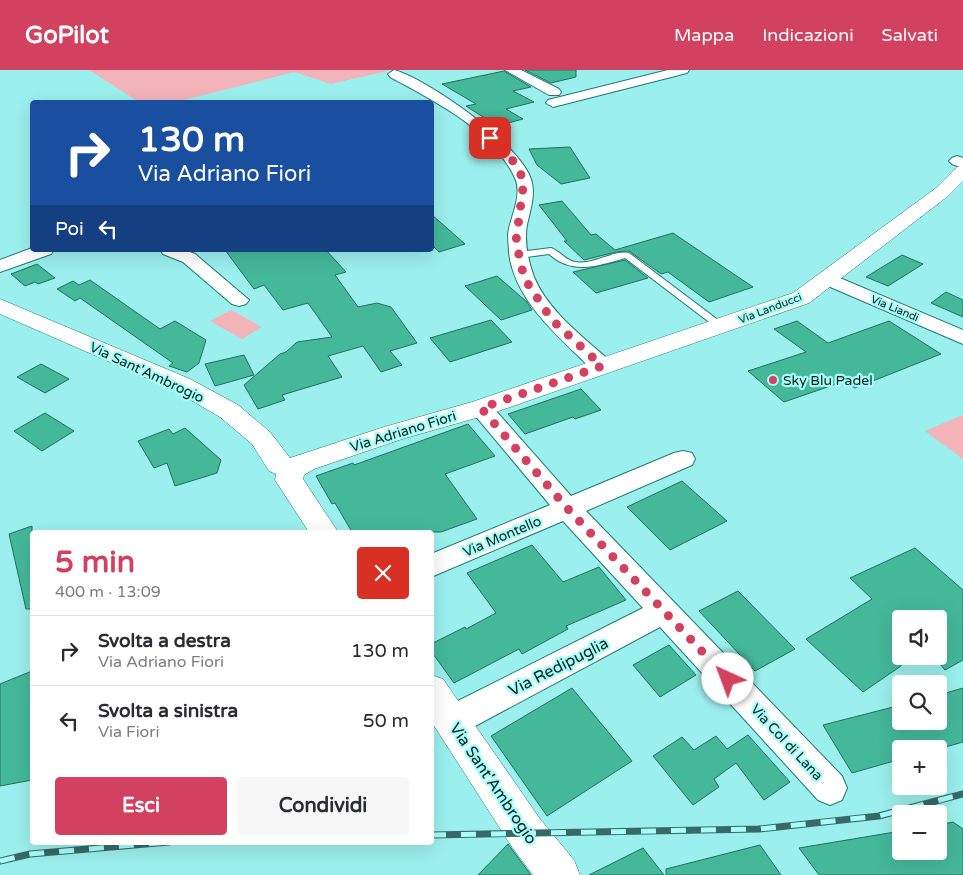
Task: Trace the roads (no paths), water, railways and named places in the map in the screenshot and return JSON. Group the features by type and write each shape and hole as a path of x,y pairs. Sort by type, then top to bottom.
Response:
{"street":[{"path":"511,70 553,97 683,70"},
{"path":"402,72 480,129 510,156 524,180 516,241 524,278 552,320 602,366"},
{"name":"Via Landucci","path":"602,366 801,298 942,192 961,165"},
{"path":"0,266 38,252"},
{"path":"174,252 189,258 239,300"},
{"name":"Via Liandi","path":"828,279 963,338"},
{"name":"Via Sant'Ambrogio","path":"0,306 181,384 228,411 261,438 279,464 291,470"},
{"name":"Via Adriano Fiori","path":"291,470 304,462 393,433 481,408 602,366"},
{"name":"Via Col di Lana","path":"481,408 567,508 830,788"},
{"name":"Via Montello","path":"434,565 682,459"},
{"path":"291,470 289,480 323,530"},
{"name":"Via Redipuglia","path":"452,721 664,611"},
{"name":"Via Sant'Ambrogio","path":"434,694 526,834 559,875"}],"lane":[{"path":"519,254 550,251 558,260 568,265 582,266 626,255 721,326"}],"railway":[{"path":"434,835 759,829 879,816 963,794"},
{"path":"0,861 30,854 134,845"}],"place":[{"name":"Sky Blu Padel","path":"773,380"}]}
